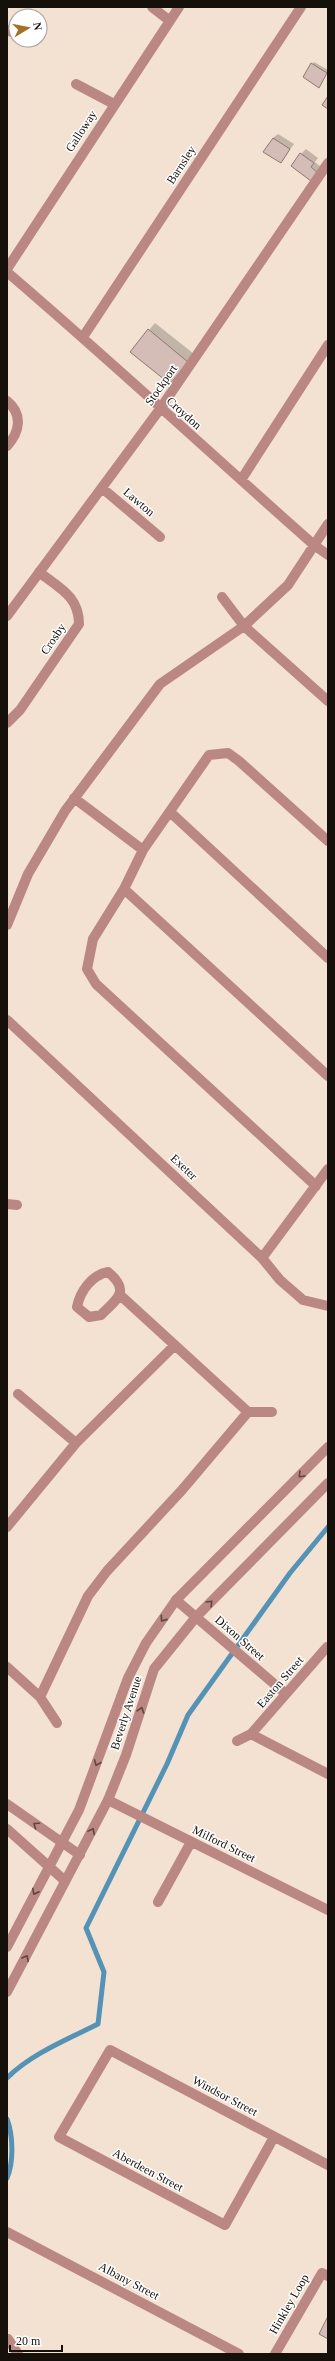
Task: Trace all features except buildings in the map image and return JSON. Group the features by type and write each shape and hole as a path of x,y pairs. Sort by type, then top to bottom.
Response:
{"street":[{"path":"152,7 170,21"},
{"name":"Galloway","path":"7,269 179,7"},
{"name":"Barnsley","path":"83,337 300,7"},
{"path":"76,84 114,104"},
{"name":"Stockport","path":"7,616 160,409 328,163"},
{"name":"Croydon","path":"7,272 83,337 160,409 314,545 328,555"},
{"path":"241,480 328,346"},
{"path":"7,401 16,412 19,421 17,433 7,446"},
{"name":"Lawton","path":"102,488 160,537"},
{"path":"7,925 28,874 74,798 160,684 244,626 288,585 328,524"},
{"name":"Crosby","path":"7,723 20,710 79,624 79,612 73,599 39,572"},
{"path":"222,597 244,626 328,701"},
{"path":"316,1186 96,984 87,969 93,939 124,889 143,850 209,755 228,753 328,841"},
{"path":"74,798 143,850"},
{"path":"170,812 328,958"},
{"path":"124,889 328,1076"},
{"name":"Exeter","path":"7,1020 262,1258 280,1280 303,1300 328,1306"},
{"path":"262,1258 328,1169"},
{"path":"108,1272 118,1280 121,1290 120,1295 101,1315 88,1317 77,1307 79,1295 98,1274 108,1272"},
{"path":"120,1295 248,1412 272,1412"},
{"path":"7,1526 76,1443 175,1345"},
{"path":"18,1394 76,1443"},
{"path":"40,1697 88,1596 107,1571 182,1490 248,1412"},
{"name":"Beverly Avenue","path":"7,1948 79,1810 128,1678 146,1643 176,1600 328,1448"},
{"name":"Beverly Avenue","path":"7,1992 36,1940 64,1880 80,1855 108,1800 126,1755 154,1669 196,1617 327,1486"},
{"name":"Dixon Street","path":"176,1600 286,1694"},
{"name":"Easton Street","path":"251,1734 328,1645"},
{"path":"7,1667 40,1697 57,1723"},
{"path":"237,1741 251,1734 328,1774"},
{"name":"Milford Street","path":"108,1800 328,1910"},
{"path":"7,1804 80,1855"},
{"path":"7,1829 48,1868 64,1880"},
{"path":"158,1902 191,1842"},
{"name":"Aberdeen Street","path":"110,2050 59,2137 225,2226 274,2137"},
{"name":"Windsor Street","path":"110,2050 328,2165"},
{"name":"Albany Street","path":"7,2232 239,2354"},
{"name":"Hinkley Loop","path":"275,2354 322,2273 328,2276"},
{"path":"8,2339 18,2354"}],"waterway":[{"path":"7,2078 38,2054 98,2024 104,1972 86,1928 167,1764 188,1715 290,1573 328,1527"},
{"path":"7,2119 11,2133 12,2148 11,2164 7,2178"}]}
